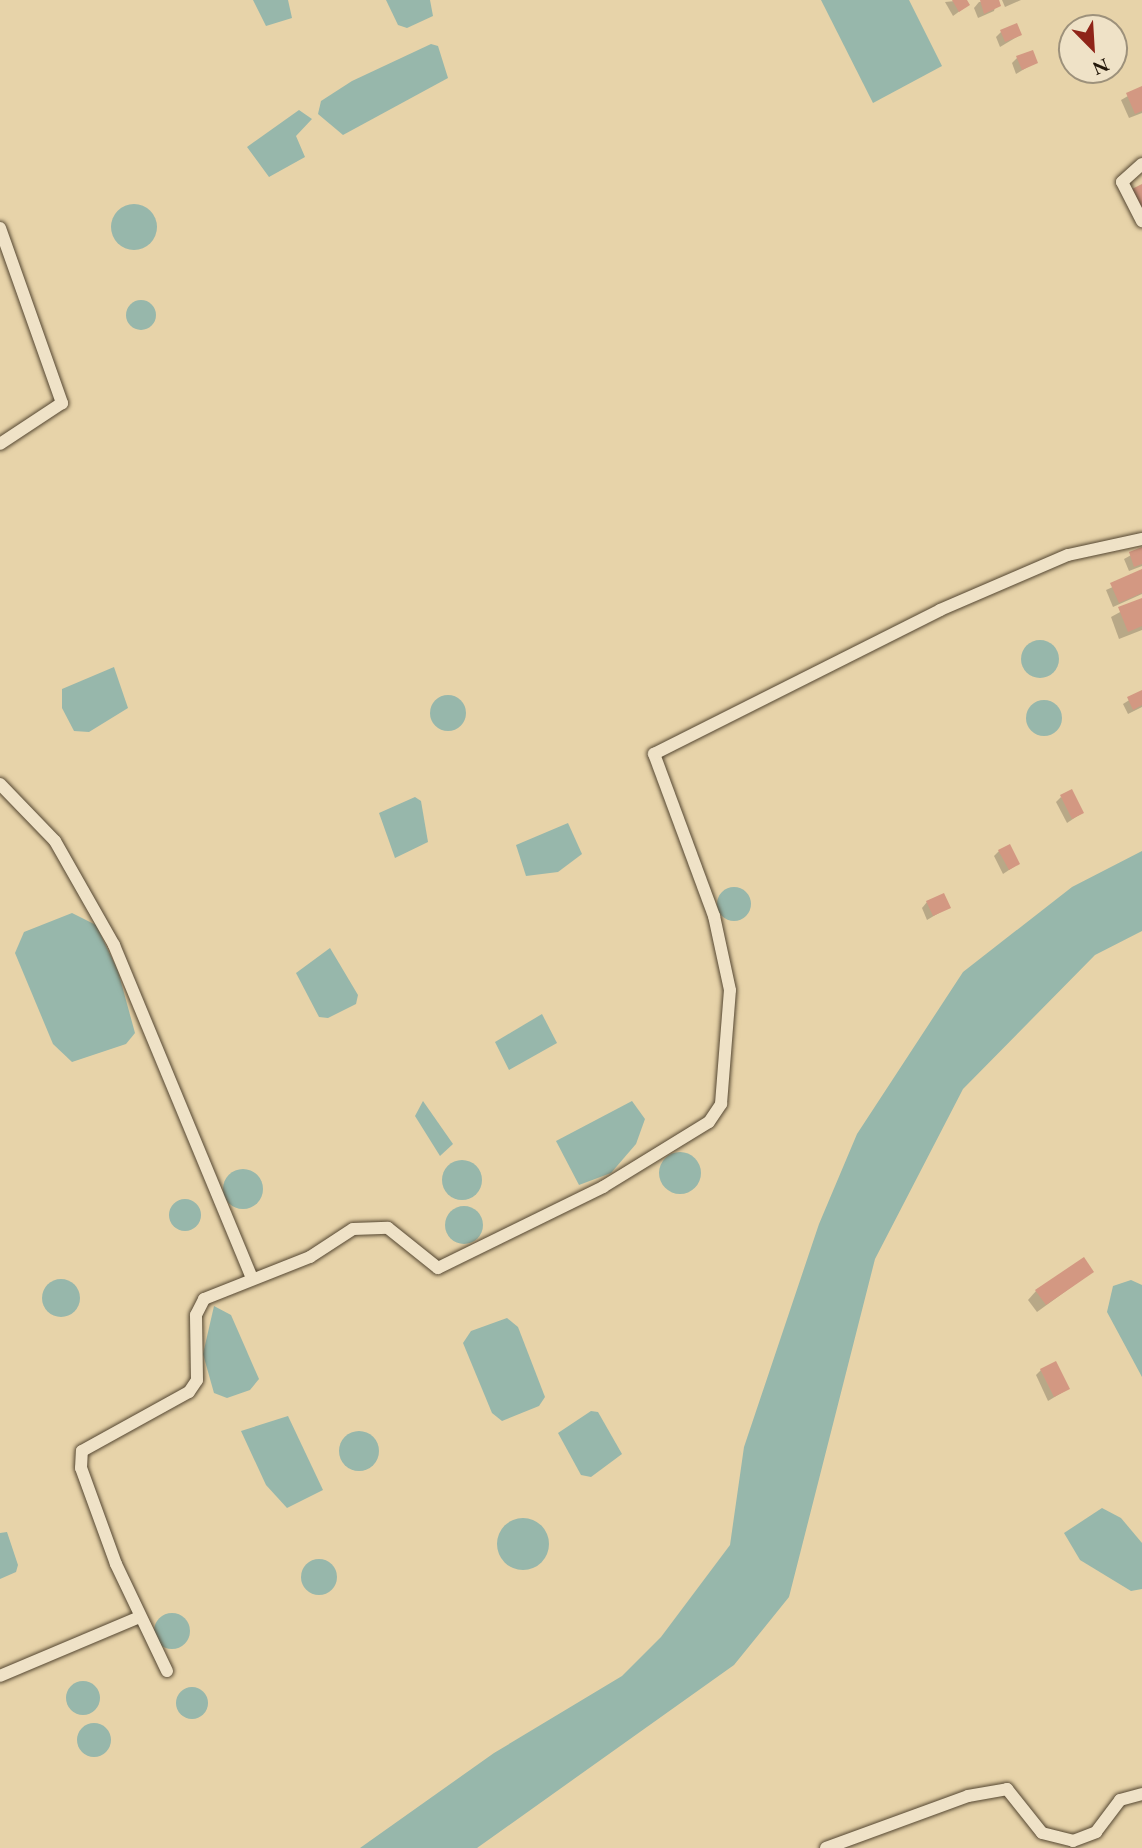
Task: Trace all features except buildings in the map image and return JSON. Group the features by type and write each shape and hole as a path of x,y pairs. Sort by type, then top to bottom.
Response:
{"street":[{"path":"1142,164 1122,182 1142,221"},
{"path":"0,228 62,403 0,444"},
{"path":"167,1671 141,1617 81,1468 82,1451 189,1392 197,1380 197,1315 204,1299 368,1227 388,1227 438,1268 603,1187 709,1122 721,1104 730,990 714,916 654,754 940,610 1068,555 1142,539"},
{"path":"0,784 55,841 114,945 252,1278"},
{"path":"0,1675 141,1617"},
{"path":"827,1848 968,1796 1007,1789 1042,1833 1073,1841 1096,1832 1120,1800 1142,1794"}],"shaded area":[{"path":"253,0 288,0 292,18 266,26"},
{"path":"386,0 430,0 433,16 407,28 398,25"},
{"path":"821,0 909,0 942,66 873,103"},
{"path":"431,44 438,46 448,78 343,135 318,114 321,101 352,81"},
{"path":"299,110 312,119 296,136 305,157 269,177 247,147"},
{"path":"134,204 150,211 157,227 150,243 134,250 118,243 111,227 118,211"},
{"path":"141,300 152,304 156,315 152,326 141,330 130,326 126,315 130,304"},
{"path":"1040,640 1053,646 1059,659 1053,672 1040,678 1027,672 1021,659 1027,646"},
{"path":"114,667 128,708 89,732 74,731 62,708 62,689"},
{"path":"448,695 461,700 466,713 461,726 448,731 435,726 430,713 435,700"},
{"path":"1044,700 1056,706 1062,718 1056,730 1044,736 1032,730 1026,718 1032,706"},
{"path":"415,797 421,801 428,842 395,858 379,813"},
{"path":"568,823 582,854 558,872 526,876 516,845"},
{"path":"1142,851 1142,931 1095,955 963,1089 875,1259 789,1597 734,1665 477,1848 360,1848 494,1753 622,1676 661,1637 730,1545 744,1447 819,1224 857,1134 963,972 1072,887"},
{"path":"734,887 746,892 751,904 746,916 734,921 722,916 717,904 722,892"},
{"path":"72,913 96,925 118,971 135,1033 126,1044 72,1062 53,1044 15,953 24,932"},
{"path":"330,948 358,995 356,1004 328,1018 319,1017 296,973"},
{"path":"542,1014 557,1043 509,1070 495,1042"},
{"path":"423,1101 453,1144 440,1156 415,1116"},
{"path":"632,1101 645,1119 636,1144 611,1173 579,1185 556,1141"},
{"path":"680,1152 695,1158 701,1173 695,1188 680,1194 665,1188 659,1173 665,1158"},
{"path":"462,1160 476,1166 482,1180 476,1194 462,1200 448,1194 442,1180 448,1166"},
{"path":"243,1169 257,1175 263,1189 257,1203 243,1209 229,1203 223,1189 229,1175"},
{"path":"185,1199 196,1204 201,1215 196,1226 185,1231 174,1226 169,1215 174,1204"},
{"path":"464,1206 477,1212 483,1225 477,1238 464,1244 451,1238 445,1225 451,1212"},
{"path":"61,1279 75,1284 80,1298 75,1312 61,1317 47,1312 42,1298 47,1284"},
{"path":"1131,1280 1142,1285 1142,1377 1107,1312 1113,1286"},
{"path":"214,1306 231,1315 259,1379 250,1390 227,1398 214,1393 203,1354"},
{"path":"507,1318 518,1327 545,1397 539,1406 502,1421 492,1413 463,1343 471,1331"},
{"path":"591,1411 598,1412 622,1454 591,1477 581,1475 558,1433"},
{"path":"288,1416 323,1490 287,1508 266,1485 241,1431"},
{"path":"359,1431 367,1432 373,1437 378,1443 378,1459 373,1465 367,1470 359,1471 351,1470 345,1465 340,1459 339,1451 340,1443 345,1437 351,1432"},
{"path":"1102,1508 1121,1518 1142,1543 1142,1589 1131,1591 1080,1560 1064,1533"},
{"path":"523,1518 533,1520 541,1526 547,1534 547,1554 541,1562 533,1568 523,1570 513,1568 505,1562 499,1554 497,1544 499,1534 505,1526 513,1520"},
{"path":"7,1532 18,1565 16,1572 0,1579 0,1533"},
{"path":"319,1559 331,1565 337,1577 331,1589 319,1595 307,1589 301,1577 307,1565"},
{"path":"172,1613 184,1619 190,1631 184,1643 172,1649 160,1643 154,1631 160,1619"},
{"path":"83,1681 95,1686 100,1698 95,1710 83,1715 71,1710 66,1698 71,1686"},
{"path":"192,1687 203,1692 208,1703 203,1714 192,1719 181,1714 176,1703 181,1692"},
{"path":"94,1723 106,1728 111,1740 106,1752 94,1757 82,1752 77,1740 82,1728"}]}
